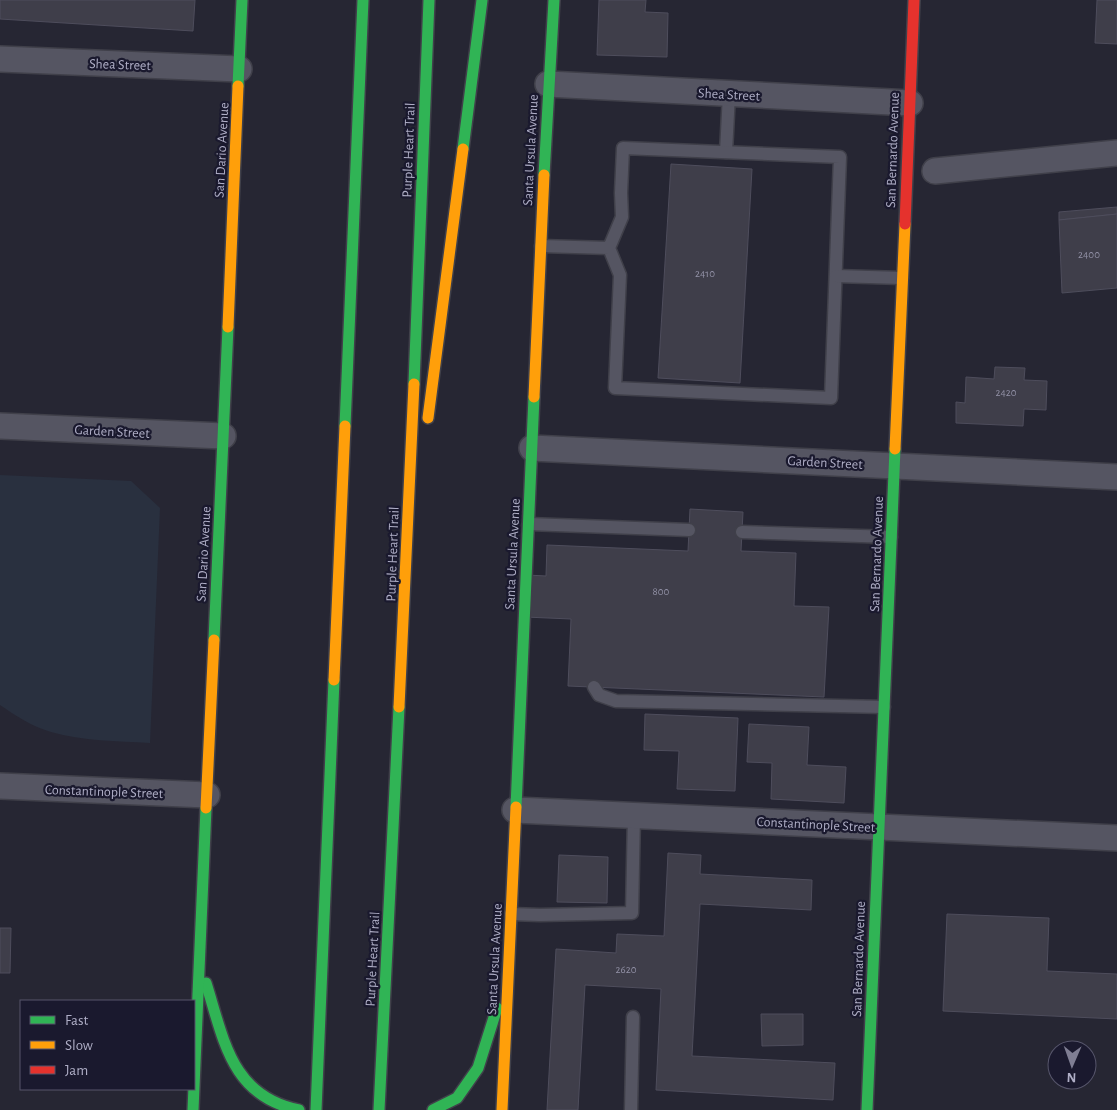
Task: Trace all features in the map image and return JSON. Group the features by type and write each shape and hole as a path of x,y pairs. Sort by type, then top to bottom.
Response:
{"main road":[{"name":"San Dario Avenue","path":"195,1068 242,0"},
{"path":"352,0 356,133"},
{"path":"316,1110 363,0"},
{"name":"Purple Heart Trail","path":"379,1110 405,596 429,0"},
{"path":"427,430 482,0"},
{"name":"Santa Ursula Avenue","path":"502,1110 548,84 554,0"},
{"name":"San Bernardo Avenue","path":"867,1110 914,0"},
{"path":"405,596 422,469"},
{"path":"200,962 223,1038 235,1068 256,1092 284,1107 299,1110"},
{"path":"433,1110 457,1098 478,1068 508,975"},
{"name":"San Dario Avenue","path":"193,1110 194,1090"}],"street":[{"name":"Shea Street","path":"0,59 239,68"},
{"name":"Shea Street","path":"548,84 910,104"},
{"path":"934,171 1117,153"},
{"name":"Garden Street","path":"0,426 223,436"},
{"name":"Garden Street","path":"532,448 1117,476"},
{"name":"Constantinople Street","path":"0,786 207,795"},
{"name":"Constantinople Street","path":"515,810 1117,838"}],"lane":[{"path":"726,152 729,94"},
{"path":"624,148 726,152 840,157 831,398 615,388 620,276 609,248 622,217 621,193 624,148"},
{"path":"541,246 609,248"},
{"path":"836,276 902,278"},
{"path":"529,524 689,530"},
{"path":"742,532 891,537"},
{"path":"594,687 599,695 616,701 884,707"},
{"path":"511,914 632,913 634,815"},
{"path":"631,1110 633,1017"}],"shaded area":[{"path":"0,475 131,481 160,508 150,743 88,739 51,732 31,724 0,705"}],"building":[{"path":"0,0 195,0 193,31 0,19"},
{"path":"599,0 646,0 645,12 668,13 667,57 597,55"},
{"path":"1097,0 1117,0 1117,44 1095,43"},
{"path":"671,164 752,169 740,383 658,378"},
{"path":"1117,207 1117,214 1059,220 1059,212"},
{"path":"1117,214 1117,288 1062,293 1059,220"},
{"path":"995,367 1025,368 1024,380 1047,381 1046,410 1024,409 1023,426 956,423 956,402 965,403 966,377 994,379"},
{"path":"690,509 743,512 741,551 796,553 794,606 829,607 824,697 568,686 571,619 525,617 527,575 546,576 547,545 688,551"},
{"path":"645,714 738,718 735,791 677,789 679,751 644,750"},
{"path":"749,724 809,727 807,765 846,767 844,803 771,799 772,763 747,762"},
{"path":"668,853 701,855 700,874 812,880 811,910 700,904 692,1056 835,1063 833,1100 656,1090 661,989 585,985 578,1110 547,1110 556,949 616,953 617,934 664,936"},
{"path":"559,855 608,857 607,903 557,902"},
{"path":"947,914 1049,918 1047,971 1117,974 1117,1019 943,1011"},
{"path":"0,928 11,928 10,973 0,973"},
{"path":"761,1014 803,1014 803,1045 762,1046"}],"traffic: fast":[{"path":"238,86 242,0"},
{"path":"345,426 363,0"},
{"path":"414,384 429,0"},
{"path":"463,149 482,0"},
{"path":"544,175 554,0"},
{"path":"214,640 228,327"},
{"path":"516,807 534,397"},
{"path":"867,1110 895,449"},
{"path":"316,1110 334,680"},
{"path":"379,1110 399,707"},
{"path":"195,1064 206,808"},
{"path":"206,983 225,1045 244,1079 258,1092 276,1103 299,1110"},
{"path":"433,1110 457,1098 478,1068 497,1008"},
{"path":"193,1110 194,1090"}],"traffic: slow":[{"path":"228,327 238,86"},
{"path":"428,418 463,149"},
{"path":"534,397 544,175"},
{"path":"895,449 905,224"},
{"path":"399,707 414,384"},
{"path":"334,680 345,426"},
{"path":"206,808 214,640"},
{"path":"502,1110 516,807"}],"traffic: jam":[{"path":"905,224 914,0"}]}
